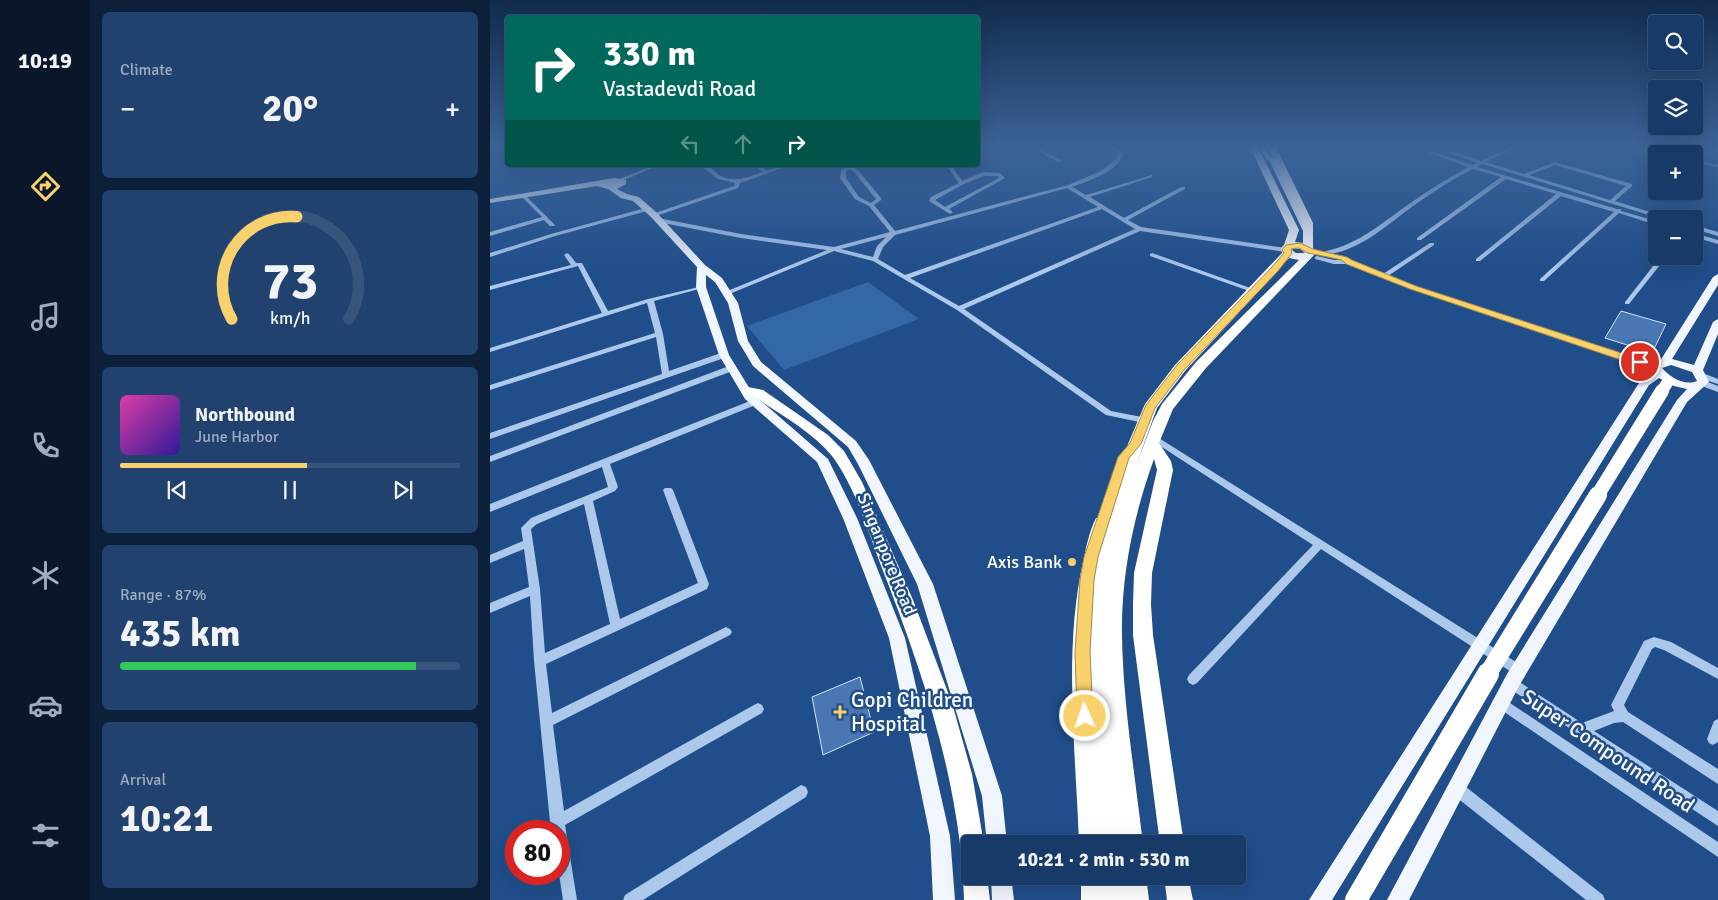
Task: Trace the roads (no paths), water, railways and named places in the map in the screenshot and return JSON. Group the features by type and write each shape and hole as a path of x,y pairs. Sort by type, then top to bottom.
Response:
{"highway":[{"path":"1130,835 1116,698 1112,634 1116,582 1123,536 1143,450 1144,420 1150,407 1180,368 1254,291 1287,250 1294,230 1276,189"},
{"path":"1110,835 1098,696 1095,635 1099,581 1108,534 1143,450 1167,407 1201,365 1308,253 1308,223 1292,189"},
{"path":"1287,250 1294,256 1308,253"},
{"path":"1356,900 1662,375"},
{"path":"759,399 816,434 838,454 868,511 916,630 952,744 971,835"},
{"path":"1091,835 1082,652 1087,580 1091,557 1122,461 1143,450"},
{"path":"1143,450 1163,461 1165,470 1143,573 1143,635 1171,835"},
{"path":"976,885 977,900"},
{"path":"1093,885 1094,900"},
{"path":"1115,885 1116,900"},
{"path":"1135,885 1136,900"},
{"path":"1178,885 1180,900"}],"main road":[{"path":"490,201 584,189"},
{"path":"490,206 526,198 587,189"},
{"name":"Singanpore Road","path":"612,189 624,196 628,189"},
{"name":"Singanpore Road","path":"629,189 702,267 719,280 733,303 743,341 757,364 852,444 864,463 925,584 992,796 996,835"},
{"path":"1279,189 1296,224 1294,230"},
{"path":"1287,189 1308,233"},
{"name":"Singanpore Road","path":"702,267 701,287 724,355 732,368 759,399 822,459 850,518 897,638 940,836 944,900"},
{"path":"1662,375 1718,277"},
{"path":"1398,900 1501,702 1683,400 1699,379 1718,322"},
{"path":"1320,900 1645,383 1684,365 1699,379"},
{"path":"1662,375 1684,385 1699,379"},
{"path":"1002,885 1003,900"}],"street":[{"path":"490,255 553,235 654,215 730,189"},
{"path":"851,189 857,198 871,205 894,233"},
{"path":"871,189 879,199 871,205"},
{"path":"952,189 932,199 933,202 957,216"},
{"path":"945,209 982,189"},
{"path":"727,293 834,249 1056,189"},
{"path":"1072,189 1138,229 1287,250"},
{"path":"1086,197 1110,189"},
{"path":"1124,220 1181,189"},
{"path":"1308,253 1332,252 1350,247 1435,189"},
{"path":"1419,239 1488,189"},
{"path":"1546,189 1648,219"},
{"path":"1572,189 1648,212"},
{"path":"1612,201 1626,189"},
{"path":"1478,260 1560,193"},
{"path":"526,198 552,225"},
{"path":"905,277 1103,207"},
{"path":"1542,280 1618,210"},
{"path":"654,215 740,236 834,249 875,260 959,309 1109,413 1144,420"},
{"path":"490,234 546,218"},
{"path":"959,309 1138,229"},
{"path":"1703,229 1718,234"},
{"path":"875,260 880,246 894,233"},
{"path":"1703,238 1718,242"},
{"path":"1384,276 1432,244"},
{"path":"1308,253 1334,262 1349,262 1662,375"},
{"path":"567,255 574,265"},
{"path":"1152,255 1254,291"},
{"path":"490,288 581,264 606,314"},
{"path":"1627,303 1657,265"},
{"path":"490,350 650,300 701,287"},
{"path":"650,300 659,334 666,375"},
{"path":"490,388 659,334"},
{"path":"490,436 724,355"},
{"path":"490,459 732,368"},
{"path":"1699,379 1718,382"},
{"path":"1699,379 1718,389"},
{"path":"490,508 759,399"},
{"path":"1143,450 1320,544 1480,646 1516,677"},
{"path":"557,820 540,661 535,589 526,528 530,524 613,488 605,462"},
{"path":"540,661 704,585 668,490"},
{"path":"588,500 616,626"},
{"path":"490,559 528,543"},
{"path":"1193,680 1320,544"},
{"path":"490,608 535,589"},
{"path":"546,722 726,632"},
{"path":"1718,674 1667,646 1654,642 1648,645 1616,705 1624,716 1718,776"},
{"name":"Super Compound Road","path":"1516,677 1582,729 1718,819"},
{"name":"Super Compound Road","path":"1501,702 1718,850"},
{"path":"570,821 758,709"},
{"path":"1582,729 1614,717 1624,716"},
{"path":"1713,739 1718,725"},
{"path":"1456,787 1598,900"},
{"path":"630,900 801,792"},
{"path":"568,885 570,900"}],"place":[{"name":"Axis Bank","path":"1072,562"},
{"name":"Gopi Children Hospital","path":"840,712"}]}
